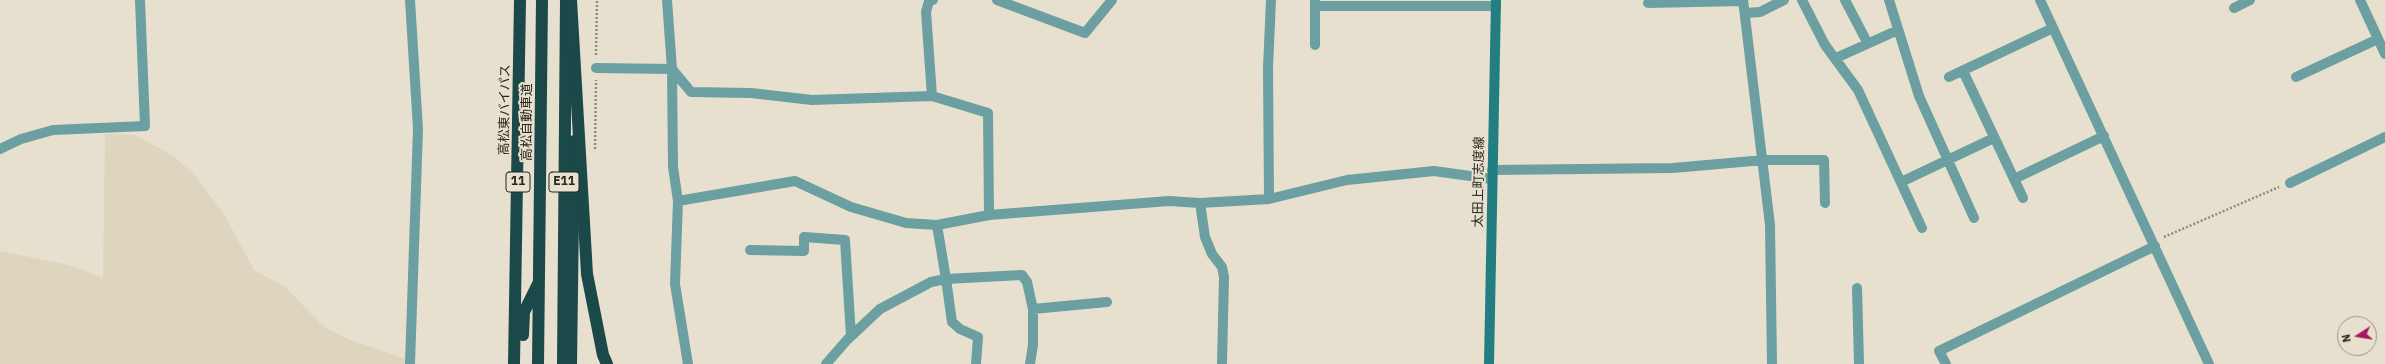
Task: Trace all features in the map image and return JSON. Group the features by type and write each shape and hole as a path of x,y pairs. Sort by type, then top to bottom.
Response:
{"highway":[{"name":"高松東バイパス","path":"514,364 520,0"},
{"name":"高松自動車道","path":"538,364 542,0"},
{"name":"E11","path":"563,364 566,0"},
{"path":"571,0 587,274 603,355 607,364"},
{"path":"571,364 576,0"},
{"path":"521,364 524,312 540,280"}],"main road":[{"name":"太田上町志度線","path":"1488,364 1496,3"}],"street":[{"path":"0,149 21,139 53,130 145,126 140,0"},
{"path":"410,0 418,129 410,364"},
{"path":"668,0 672,69 673,167 678,201 675,284 688,364"},
{"path":"932,96 926,12 929,2 933,0"},
{"path":"997,0 1085,33 1112,0"},
{"path":"1269,200 1268,68 1271,0"},
{"path":"1745,13 1760,12 1784,0"},
{"path":"1802,0 1825,45 1858,90 1922,228"},
{"path":"1845,0 1867,42"},
{"path":"1889,0 1918,96 1974,218"},
{"path":"2040,0 2209,364"},
{"path":"2234,8 2250,0"},
{"path":"2360,0 2385,54"},
{"path":"1648,3 1743,1 1764,160 1770,225 1772,364"},
{"path":"1315,45 1315,3 1496,3"},
{"path":"1949,77 2053,28"},
{"path":"1836,58 1867,42 1898,30"},
{"path":"2296,76 2378,39"},
{"path":"596,68 672,69 691,92 751,93 812,100 932,96 988,113 989,215"},
{"path":"1963,71 2024,198"},
{"path":"2014,179 2104,136"},
{"path":"2290,182 2385,137"},
{"path":"1901,182 1994,138"},
{"path":"678,201 794,181 851,207 906,223 937,225 989,215 1169,201 1200,203 1269,200 1347,180 1434,171 1492,174 1673,168 1764,160 1824,160 1825,203"},
{"path":"1200,203 1205,237 1212,254 1222,267 1224,277 1222,364"},
{"path":"937,225 952,322 960,329 978,337 976,364"},
{"path":"750,250 804,251 804,237 845,240 851,336"},
{"path":"1946,364 1939,351 2154,244"},
{"path":"826,364 851,336 880,309 931,282 946,279 1022,275 1027,282 1033,309 1034,345 1030,364"},
{"path":"1858,288 1859,364"},
{"path":"1033,309 1107,302"}],"path":[{"path":"2154,244 2290,182"}],"shaded area":[{"path":"105,134 135,135 173,156 194,174 224,214 254,270 284,286 324,327 348,339 406,359 406,364 0,364 0,251 69,265 103,278"}]}
